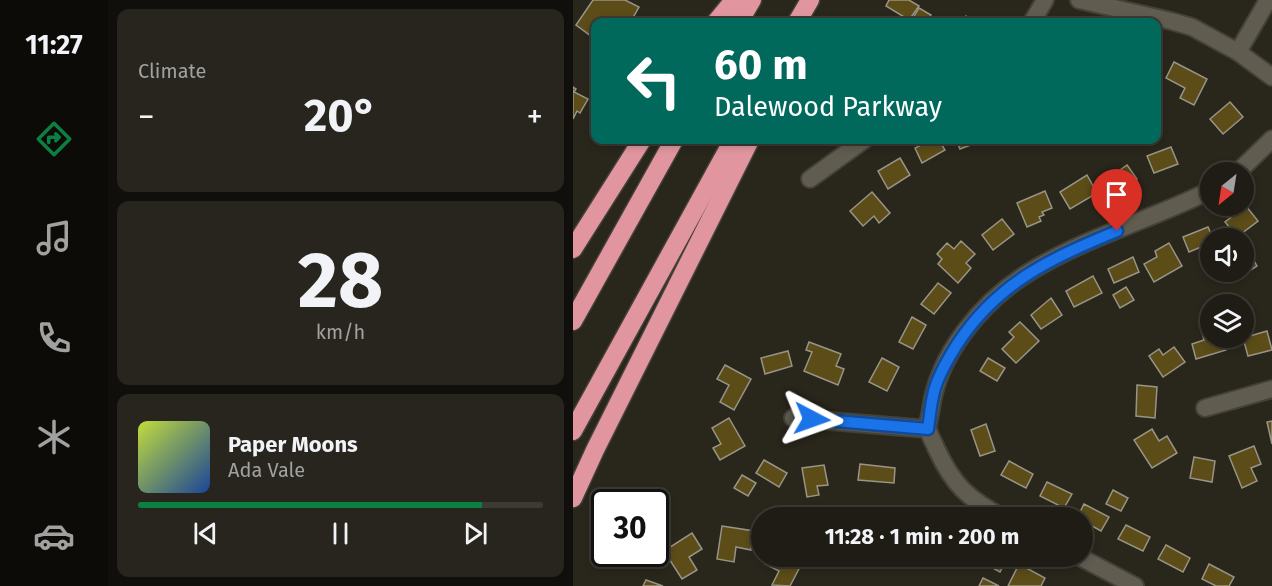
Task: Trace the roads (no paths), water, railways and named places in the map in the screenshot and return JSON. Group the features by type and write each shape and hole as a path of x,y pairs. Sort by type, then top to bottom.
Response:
{"highway":[{"path":"719,18 733,0"},
{"path":"741,18 752,0"},
{"path":"799,18 810,0"},
{"path":"573,249 639,144"},
{"path":"573,321 672,144"},
{"path":"573,431 731,144"},
{"path":"573,498 748,144"}],"street":[{"path":"1034,18 1045,0"},
{"path":"1079,0 1158,18"},
{"path":"1238,52 1268,0"},
{"path":"1161,19 1192,27 1238,52 1272,77"},
{"path":"1248,162 1272,139"},
{"path":"810,179 858,144"},
{"path":"984,507 956,484 946,470 928,429 935,386 965,332 1007,288 1051,260 1200,195"},
{"path":"1205,408 1272,389"},
{"path":"793,418 928,429"},
{"path":"1093,564 1135,586"}]}
